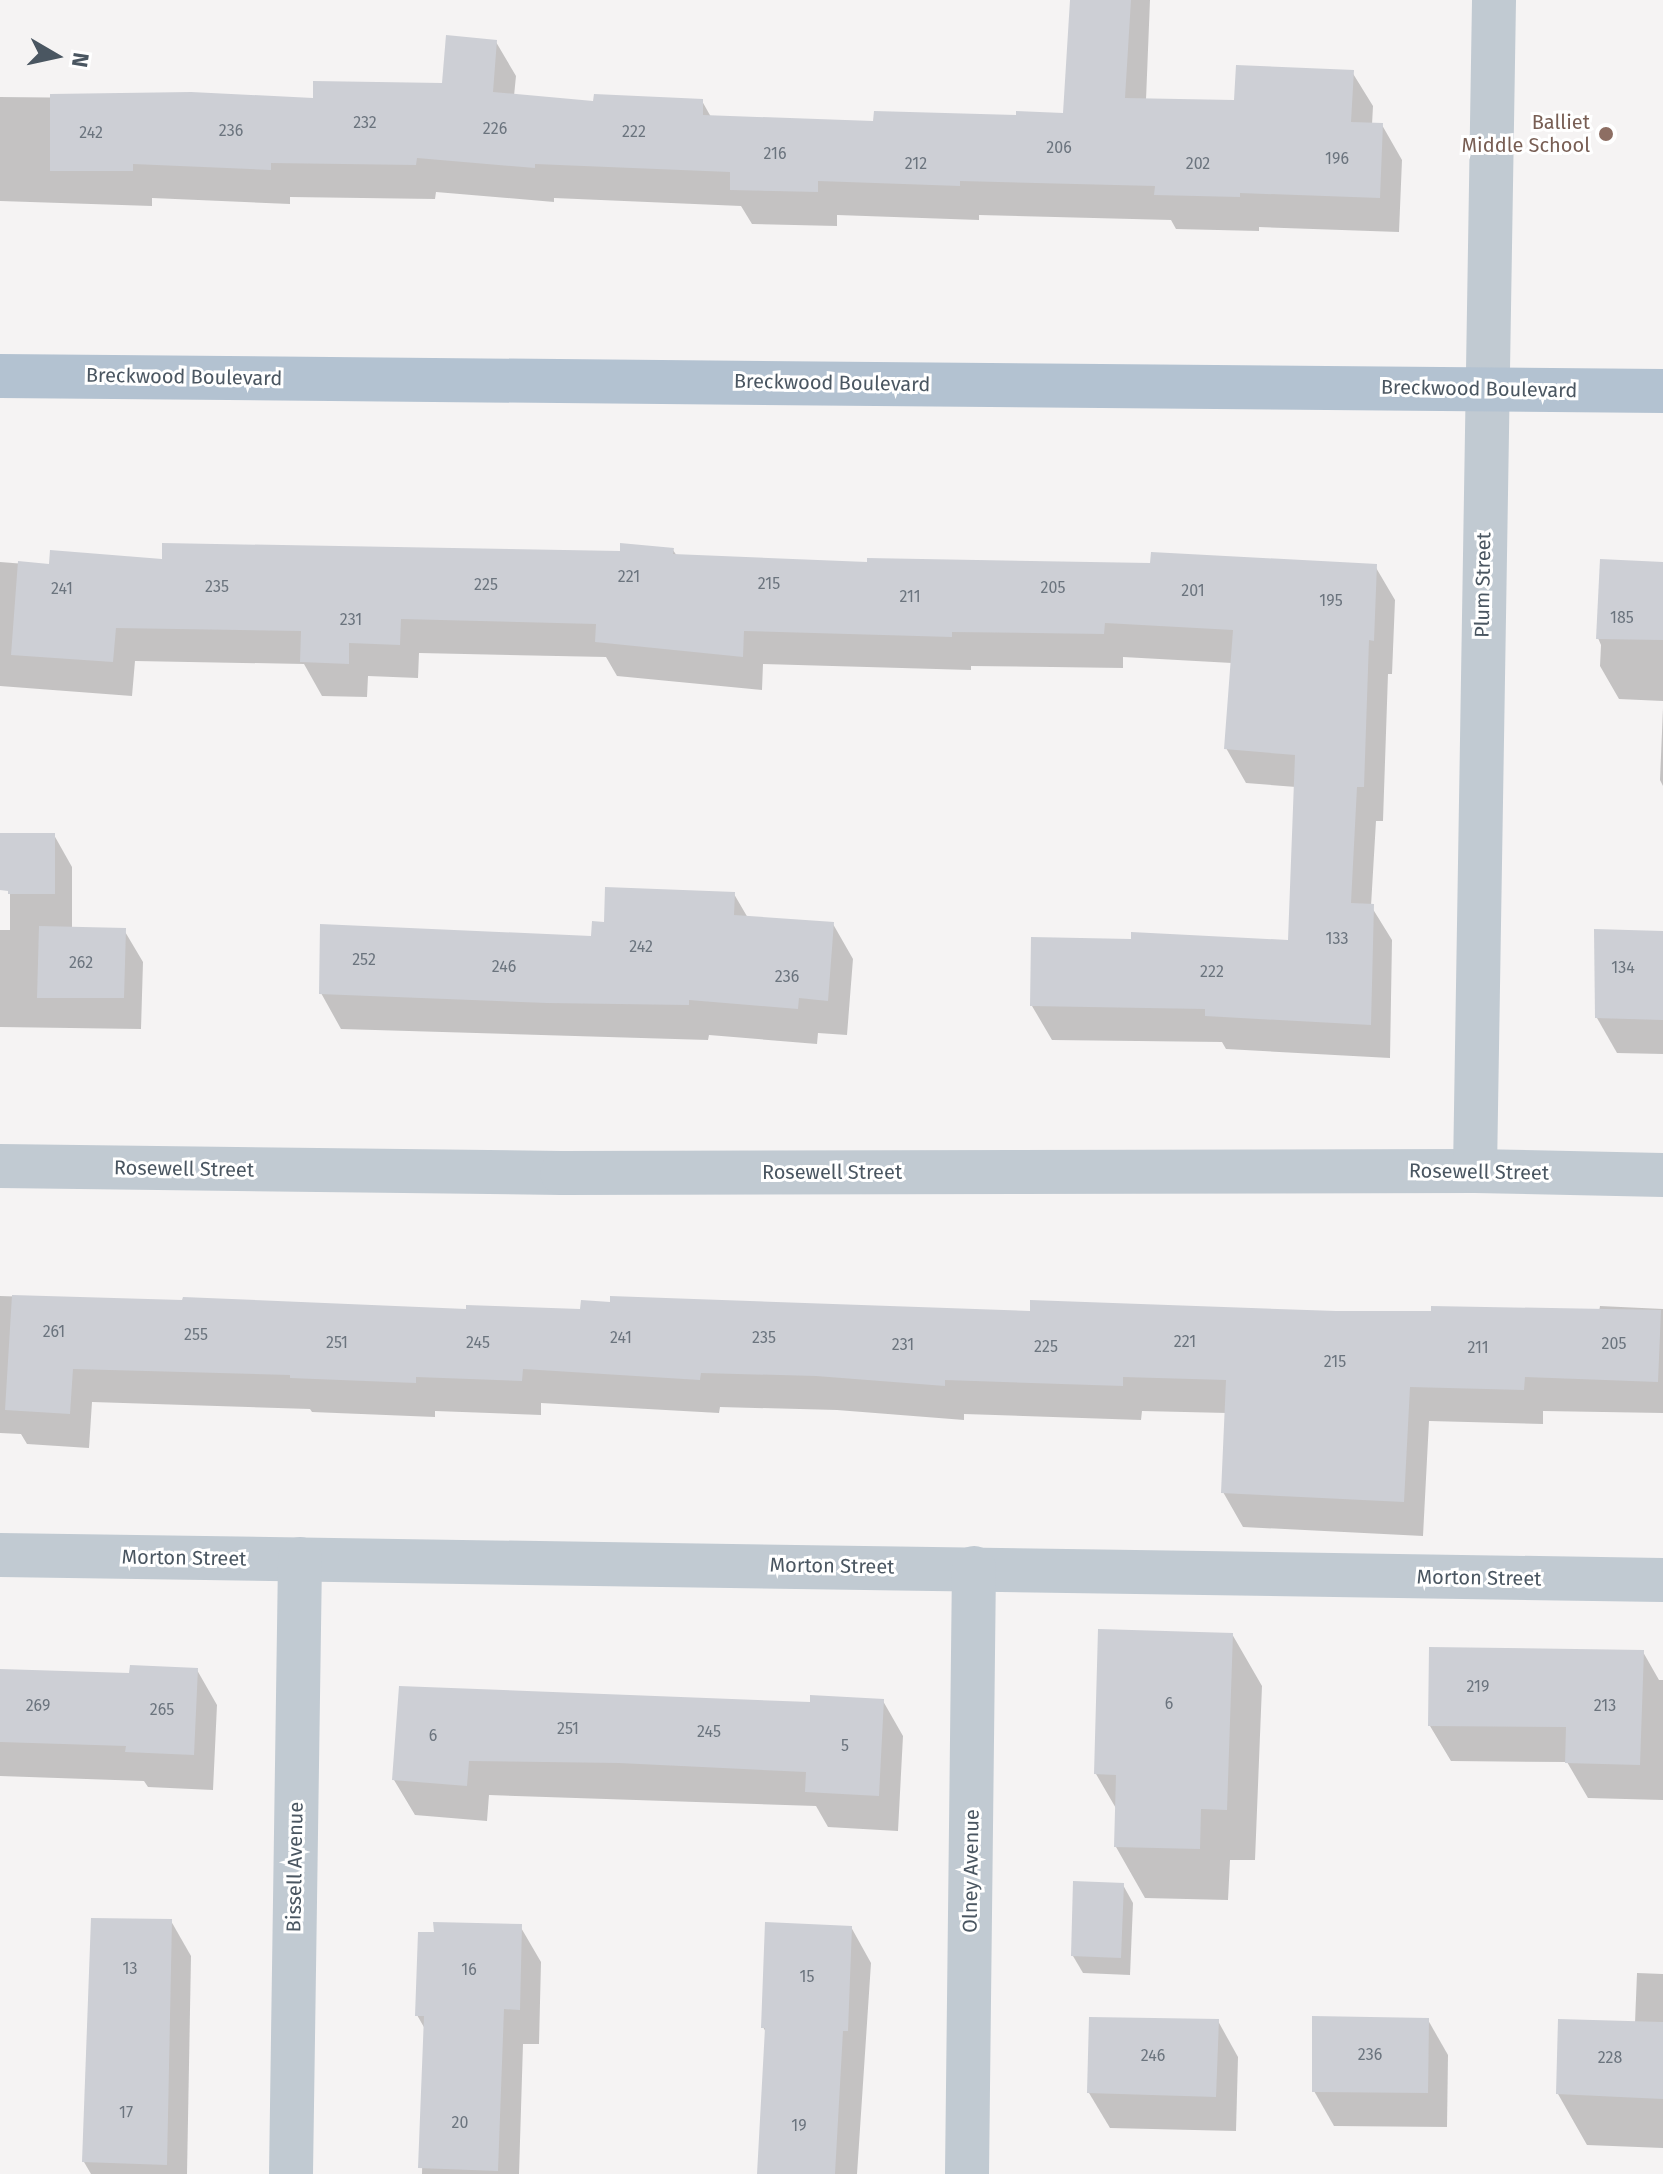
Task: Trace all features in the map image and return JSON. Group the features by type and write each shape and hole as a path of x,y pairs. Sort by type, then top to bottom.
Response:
{"main road":[{"name":"Breckwood Boulevard","path":"0,376 1663,391"}],"street":[{"name":"Plum Street","path":"1475,1171 1494,0"},
{"name":"Rosewell Street","path":"0,1166 562,1173 1475,1171 1663,1175"},
{"name":"Morton Street","path":"0,1555 1663,1580"},
{"name":"Bissell Avenue","path":"291,2174 300,1559"},
{"name":"Olney Avenue","path":"967,2174 974,1568"}],"building":[{"path":"1070,0 1131,0 1125,98 1234,100 1236,65 1354,70 1351,122 1383,123 1380,198 1240,193 1240,197 1154,195 1155,186 960,181 960,186 818,181 818,192 730,190 730,172 535,164 535,168 417,158 416,165 271,163 271,170 133,164 133,171 50,171 50,94 191,92 313,98 313,81 442,83 446,35 497,40 493,92 593,101 594,94 703,99 703,115 873,121 874,111 1016,115 1016,111 1063,113"},
{"path":"162,543 620,551 620,543 674,548 673,554 867,562 867,558 1150,563 1151,552 1377,564 1374,641 1369,640 1364,787 1357,787 1351,903 1374,904 1371,1025 1205,1016 1205,1009 1030,1006 1031,937 1131,939 1131,932 1288,940 1295,755 1224,749 1233,630 1105,623 1104,634 952,632 952,637 744,631 743,657 595,642 596,624 401,619 400,645 349,643 349,664 300,662 301,631 116,628 113,662 11,655 18,561 49,564 50,550 162,559"},
{"path":"1600,559 1663,562 1663,640 1596,639"},
{"path":"0,833 55,833 55,894 8,894 8,891 0,890"},
{"path":"605,887 735,892 734,915 834,922 828,1001 799,998 798,1009 689,1000 689,1005 547,1003 319,994 320,924 591,936 592,921 604,922"},
{"path":"39,926 126,928 124,998 37,998"},
{"path":"1594,929 1663,931 1663,1020 1595,1018"},
{"path":"12,1295 182,1300 183,1297 466,1309 466,1305 580,1309 581,1300 610,1302 610,1296 1030,1311 1030,1300 1336,1311 1431,1311 1431,1306 1661,1310 1658,1382 1525,1377 1524,1390 1410,1387 1404,1502 1221,1493 1226,1380 1123,1377 1123,1386 945,1380 945,1386 816,1376 701,1373 700,1380 523,1369 522,1381 416,1377 416,1383 290,1378 290,1375 73,1369 70,1414 5,1410"},
{"path":"1098,1629 1233,1633 1227,1810 1201,1809 1200,1849 1114,1847 1116,1775 1094,1774"},
{"path":"1429,1647 1644,1650 1640,1765 1565,1763 1566,1727 1428,1726"},
{"path":"130,1665 198,1668 194,1755 125,1752 126,1746 0,1742 0,1669 129,1673"},
{"path":"399,1686 810,1702 810,1695 884,1699 879,1796 805,1792 806,1772 619,1763 469,1761 467,1786 392,1780"},
{"path":"1073,1881 1124,1883 1121,1958 1071,1956"},
{"path":"91,1918 172,1919 167,2165 82,2162"},
{"path":"433,1922 522,1924 520,2010 504,2009 498,2171 418,2168 424,2016 415,2016 418,1932 434,1932"},
{"path":"765,1922 852,1926 848,2031 843,2031 835,2174 757,2174 765,2028 761,2028"},
{"path":"1312,2016 1429,2018 1428,2093 1312,2092"},
{"path":"1089,2017 1219,2019 1216,2097 1087,2093"},
{"path":"1558,2019 1663,2022 1663,2099 1556,2094"}],"place":[{"name":"Balliet Middle School","path":"1606,134"}]}
